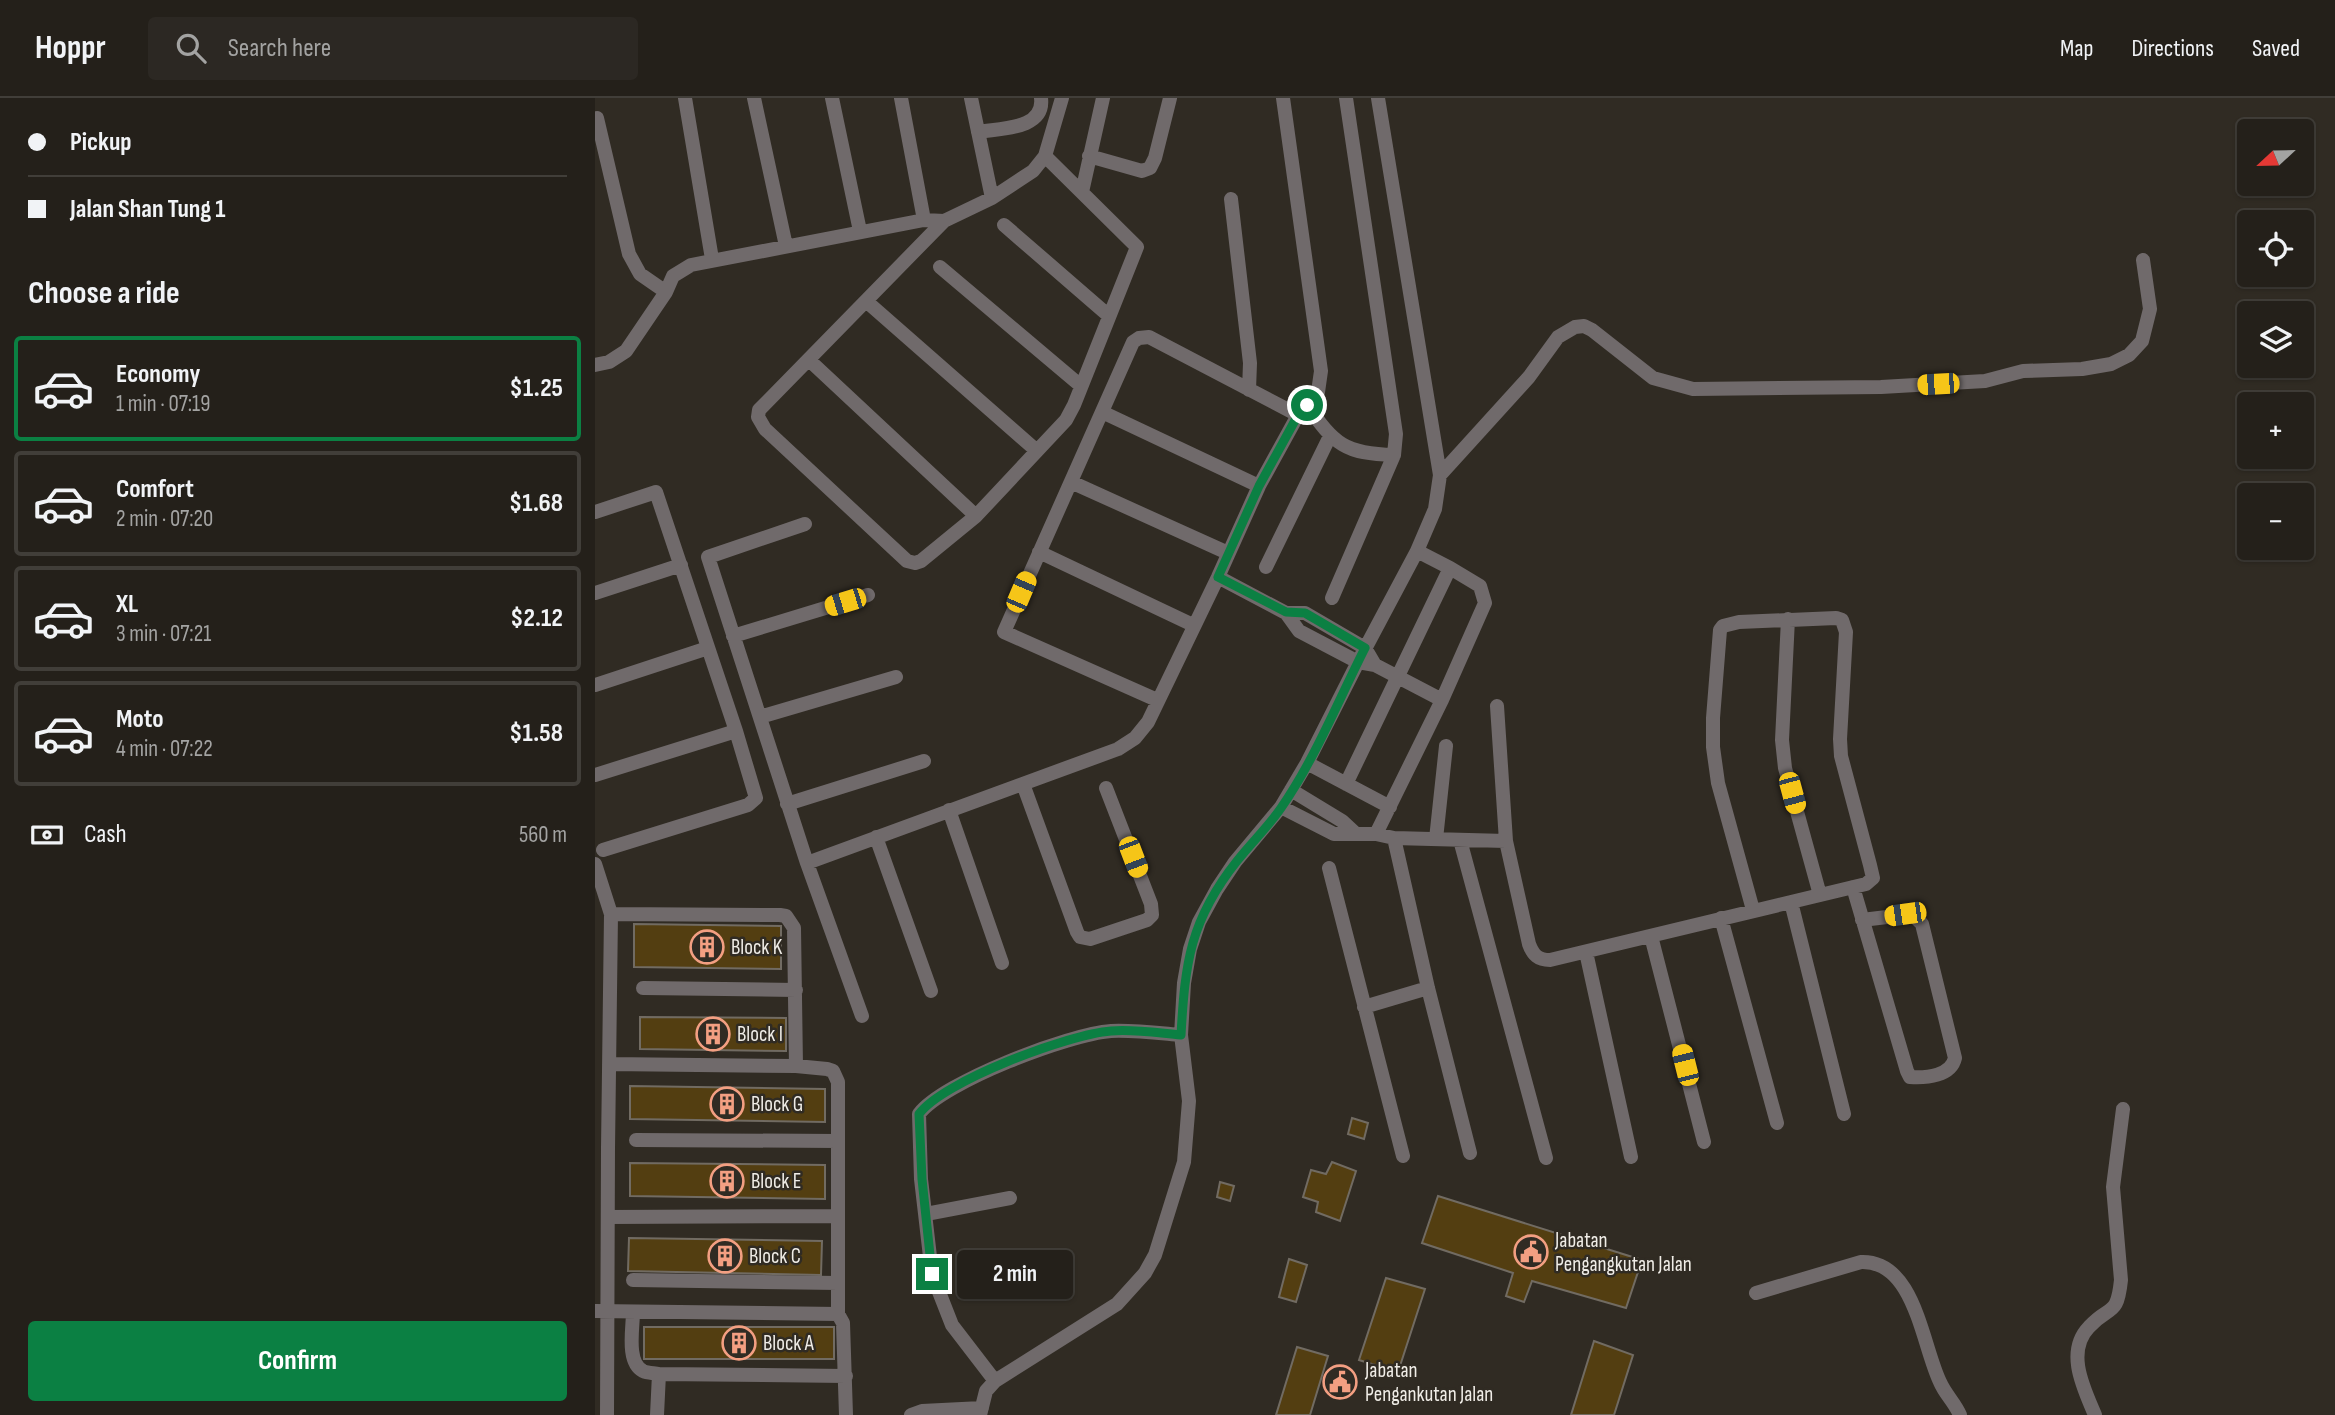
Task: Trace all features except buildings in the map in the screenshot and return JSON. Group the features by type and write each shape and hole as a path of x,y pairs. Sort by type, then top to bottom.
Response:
{"street":[{"path":"685,98 712,259"},
{"path":"754,98 786,246"},
{"path":"832,98 860,231"},
{"path":"901,98 925,220"},
{"path":"971,98 992,198"},
{"path":"978,132 1024,124 1035,119 1040,110 1041,98"},
{"path":"1045,156 1137,247 1066,420 976,516 921,561 907,561 775,439 761,423 759,410 944,221 992,198 1033,171 1045,156 1062,98"},
{"path":"1082,192 1103,98"},
{"path":"1089,156 1142,171 1150,168 1170,98"},
{"path":"807,863 1118,749 1135,738 1148,722 1259,486 1302,410 1318,392 1321,371 1283,98"},
{"path":"1332,598 1394,455 1396,435 1346,98"},
{"path":"911,1415 922,1411 981,1412 986,1391 995,1381 1117,1304 1145,1273 1155,1255 1184,1162 1189,1101 1181,1035 1184,983 1190,949 1199,922 1223,880 1281,807 1307,764 1365,648 1390,605 1436,509 1440,475 1378,98"},
{"path":"597,118 629,254 640,274 666,292"},
{"path":"1231,199 1250,363 1249,390"},
{"path":"595,350 595,365 609,362 626,351 666,292 673,276 682,269 712,259 860,231 925,220 944,221"},
{"path":"1005,225 1109,316"},
{"path":"1440,475 1529,377 1558,337 1575,327 1584,326 1592,330 1653,378 1693,389 1881,387 1985,381 2023,371 2082,369 2111,364 2129,355 2142,341 2150,309 2143,260"},
{"path":"940,267 1081,386"},
{"path":"866,301 1037,452"},
{"path":"1157,700 1004,632 1133,342 1149,337 1249,390 1302,410 1339,444 1360,452 1394,455"},
{"path":"809,360 976,516"},
{"path":"1102,412 1259,486"},
{"path":"1266,567 1330,436"},
{"path":"1071,482 1228,553"},
{"path":"595,512 656,492 756,798 753,802 603,850"},
{"path":"805,524 708,557 787,804 863,1016"},
{"path":"1376,834 1485,603 1480,586 1417,551"},
{"path":"1039,552 1193,625"},
{"path":"595,593 681,565"},
{"path":"1346,784 1450,568"},
{"path":"1218,577 1286,612 1305,613 1365,648 1375,665"},
{"path":"733,636 868,595"},
{"path":"1286,612 1299,631 1358,662 1375,665 1442,699"},
{"path":"1788,619 1781,740 1785,768 1820,895"},
{"path":"1497,706 1506,841 1532,951 1541,960 1586,952 1866,884 1873,878 1841,756 1846,632 1842,620 1788,619 1731,623 1720,631 1713,747 1718,783 1753,910"},
{"path":"595,684 708,648"},
{"path":"759,717 896,677"},
{"path":"595,775 736,731"},
{"path":"1436,839 1446,746"},
{"path":"787,804 924,761"},
{"path":"1307,764 1390,807"},
{"path":"1023,783 1077,932 1085,939 1147,920 1152,915 1151,904 1106,788"},
{"path":"1291,790 1342,821 1356,834"},
{"path":"1281,807 1334,834 1506,841"},
{"path":"949,810 1002,963"},
{"path":"876,837 931,991"},
{"path":"1394,838 1428,988 1471,1153"},
{"path":"1460,840 1546,1158"},
{"path":"595,864 611,914 609,1064 601,1149 608,1217 602,1311 607,1415"},
{"path":"1329,868 1403,1156"},
{"path":"1853,887 1862,919 1907,1071 1910,1077 1924,1078 1948,1070 1953,1067 1955,1058 1922,924 1912,914 1862,919"},
{"path":"1791,902 1844,1114"},
{"path":"611,914 786,916 794,929 796,1066"},
{"path":"1721,918 1777,1123"},
{"path":"1651,936 1705,1142"},
{"path":"1586,952 1632,1157"},
{"path":"595,974 611,974"},
{"path":"643,988 796,990"},
{"path":"1364,1007 1428,988"},
{"path":"995,1381 952,1325 932,1274 922,1179 919,1114 943,1093 992,1069 1064,1040 1112,1031 1181,1035"},
{"path":"609,1064 796,1066 827,1069 836,1075 838,1314 843,1323 846,1415"},
{"path":"2095,1415 2082,1383 2078,1352 2081,1339 2089,1327 2113,1309 2120,1293 2122,1280 2113,1187 2123,1109"},
{"path":"636,1139 838,1141"},
{"path":"926,1214 1010,1198"},
{"path":"608,1217 838,1216"},
{"path":"1756,1293 1861,1262 1875,1262 1884,1266 1895,1275 1904,1289 1917,1316 1940,1382 1960,1415"},
{"path":"633,1280 838,1283"},
{"path":"602,1311 838,1314"},
{"path":"633,1312 632,1357 636,1366 644,1372 846,1376"},
{"path":"657,1415 659,1374"}],"place":[{"name":"Block K","path":"707,947"},
{"name":"Block I","path":"713,1034"},
{"name":"Block G","path":"727,1104"},
{"name":"Block E","path":"727,1181"},
{"name":"Jabatan Pengangkutan Jalan","path":"1531,1252"},
{"name":"Block C","path":"725,1256"},
{"name":"Block A","path":"739,1343"},
{"name":"Jabatan Pengankutan Jalan","path":"1340,1382"}],"route":[{"path":"932,1274 922,1179 919,1114 943,1093 992,1069 1064,1040 1112,1031 1181,1035 1184,983 1190,949 1199,922 1235,863 1281,807 1307,764 1365,648 1305,613 1286,612 1218,577 1259,486 1298,415 1307,405"}]}
